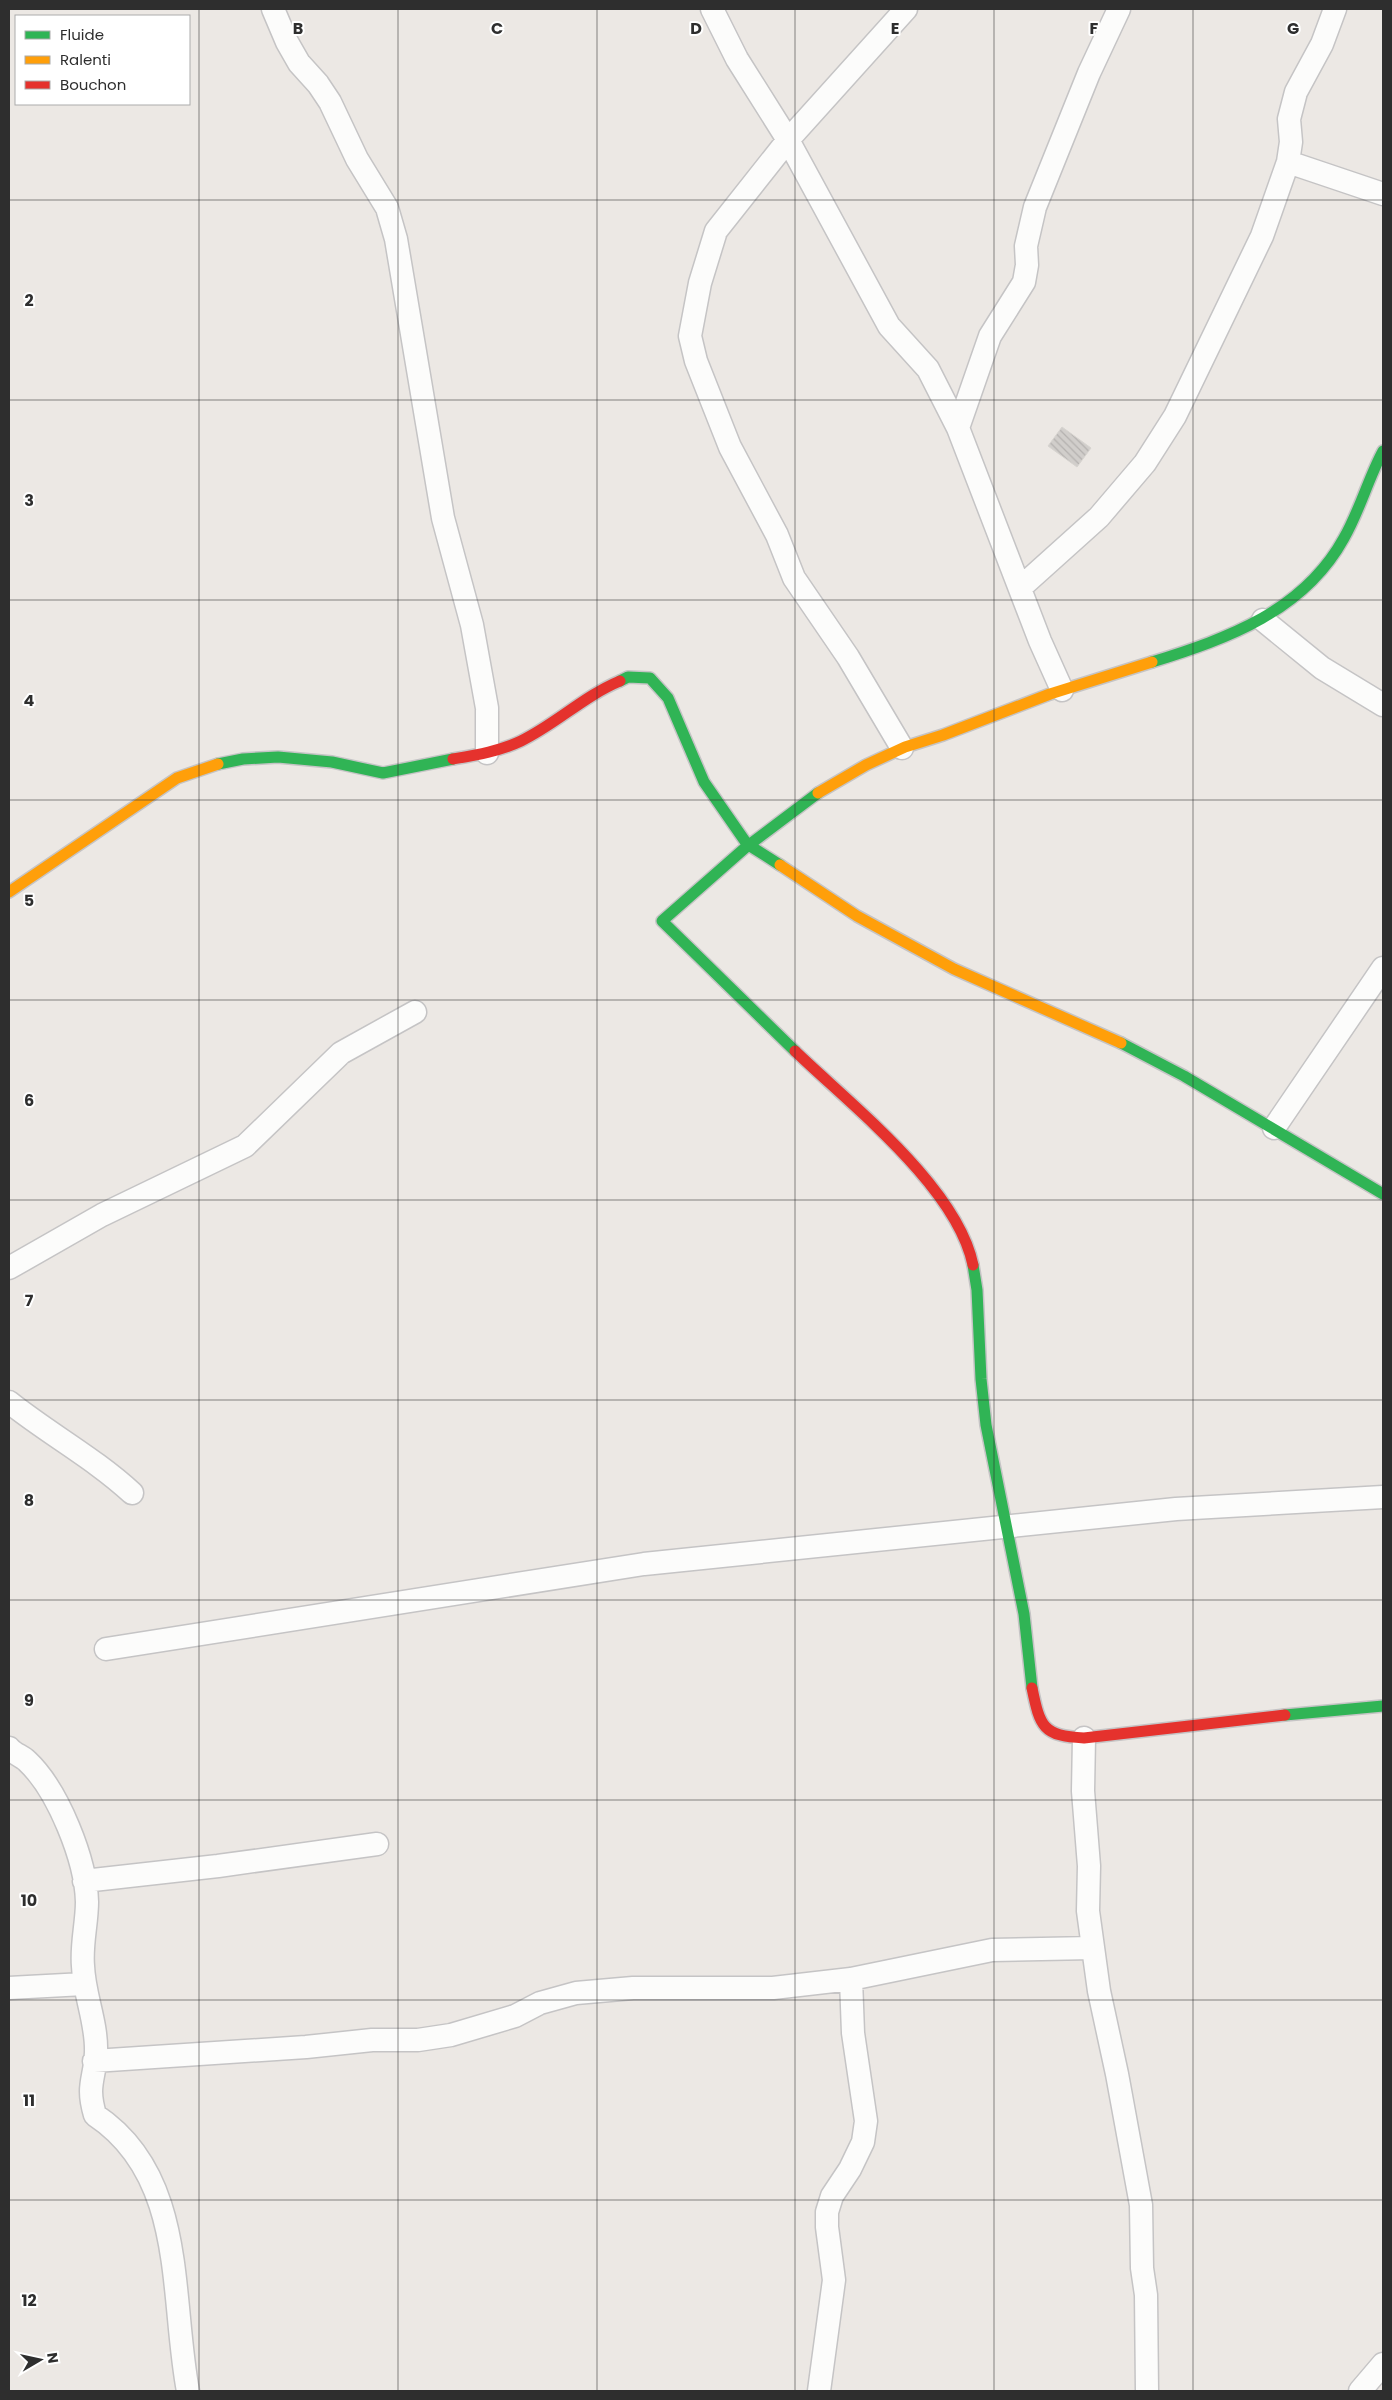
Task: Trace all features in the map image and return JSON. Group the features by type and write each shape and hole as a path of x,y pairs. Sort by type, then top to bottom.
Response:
{"street":[{"path":"273,9 287,42 299,62 318,84 330,102 357,159 387,208 396,239 443,518 472,626 487,708 488,753"},
{"path":"712,9 737,59 788,140 878,308 889,326 928,369 958,428 1062,690"},
{"path":"902,748 848,657 794,578 777,535 730,446 692,347 690,336 707,254 716,231 788,140 906,9"},
{"path":"958,428 990,336 1024,282 1027,265 1026,246 1035,208 1089,73 1118,9"},
{"path":"1020,588 1099,517 1145,463 1175,416 1262,236 1288,162 1290,142 1289,119 1296,92 1322,44 1335,9"},
{"path":"1288,162 1383,194"},
{"path":"1383,451 1374,467 1359,509 1342,542 1317,578 1288,604 1263,620 1188,649 1062,690 902,748 860,768 809,799 747,844 662,921 894,1148 934,1192 957,1223 970,1254 980,1324 982,1396 997,1491 1006,1525 1024,1616 1030,1666 1039,1713 1044,1726 1053,1735 1084,1738 1275,1716 1383,1706"},
{"path":"1263,620 1322,668 1383,705"},
{"path":"9,892 177,778 210,765 243,759 278,758 332,762 382,774 488,753 521,742 602,688 628,677 650,678 668,698 704,782 747,844 857,916 954,969 1099,1032 1184,1076 1383,1194"},
{"path":"1274,1128 1383,968"},
{"path":"9,1268 102,1215 245,1146 341,1053 415,1012"},
{"path":"9,1402 42,1428 104,1467 132,1493"},
{"path":"106,1649 644,1564 1006,1525 1238,1504 1383,1497"},
{"path":"1084,1738 1083,1791 1089,1866 1088,1911 1092,1948 1141,2205 1142,2268 1146,2295 1147,2391"},
{"path":"9,1748 28,1762 54,1798 74,1838 87,1902 82,1964 84,1984 94,2019 96,2053 90,2096 95,2115 112,2126 144,2166 156,2188 172,2251 188,2391"},
{"path":"84,1881 218,1866 377,1844"},
{"path":"94,2061 306,2047 372,2040 418,2040 470,2030 515,2016 540,2003 576,1993 633,1988 773,1988 851,1979 992,1950 1092,1948"},
{"path":"819,2391 834,2280 827,2227 828,2212 832,2196 850,2170 863,2142 866,2121 853,2033 851,1979"},
{"path":"9,1988 84,1984"},
{"path":"1360,2391 1383,2364"}],"building":[{"path":"1062,427 1091,448 1077,467 1048,446"}],"traffic: fast":[{"path":"1152,662 1209,643 1236,631 1286,603 1308,585 1327,563 1344,538 1383,451"},
{"path":"620,681 628,677 650,678 668,698 704,782 747,844 780,865"},
{"path":"218,764 243,759 278,757 332,762 383,773 453,759"},
{"path":"795,1051 662,921 745,848 818,793"},
{"path":"1121,1043 1184,1076 1383,1194"},
{"path":"973,1265 977,1290 981,1379 986,1425 1024,1614 1032,1688"},
{"path":"1285,1715 1383,1706"}],"traffic: slow":[{"path":"818,793 866,765 905,747 943,735 1050,694 1152,662"},
{"path":"9,892 177,778 218,764"},
{"path":"780,865 857,916 954,969 1121,1043"}],"traffic: jam":[{"path":"453,759 496,750 521,741 546,727 594,694 620,681"},
{"path":"795,1051 872,1122 924,1177 946,1206 963,1236 973,1265"},
{"path":"1032,1688 1038,1712 1046,1727 1052,1732 1070,1737 1084,1738 1285,1715"}]}
